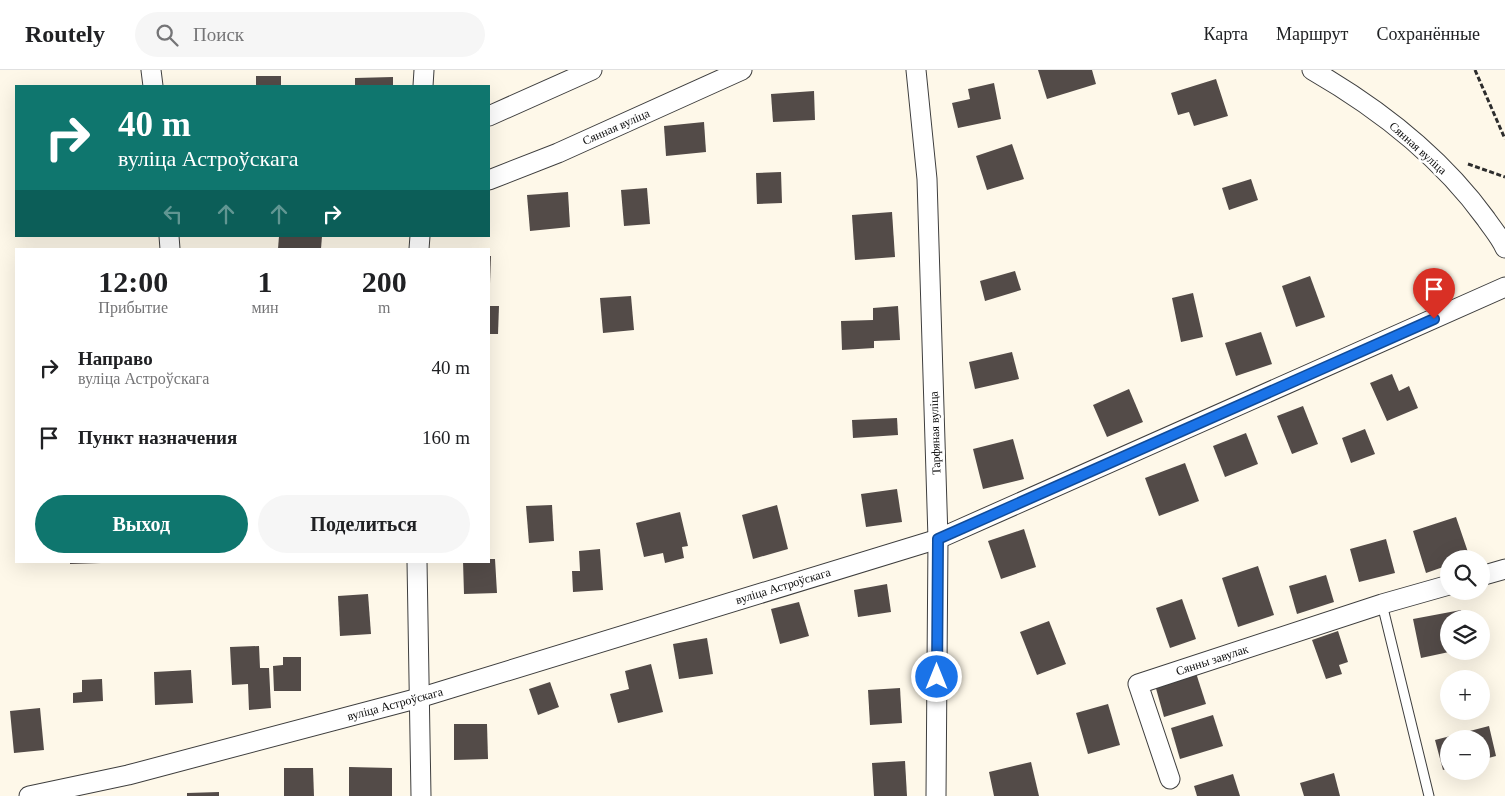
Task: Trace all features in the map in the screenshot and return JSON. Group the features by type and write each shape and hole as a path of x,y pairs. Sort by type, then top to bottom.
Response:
{"street":[{"path":"151,70 153,85"},
{"path":"423,85 424,70"},
{"path":"490,116 592,70"},
{"name":"Сянная вуліца","path":"490,180 558,153 742,70"},
{"name":"Тарфяная вуліца","path":"916,70 927,179 938,539 936,796"},
{"name":"Сянная вуліца","path":"1312,70 1342,87 1402,130 1467,193 1505,248"},
{"name":"вуліца Астроўскага","path":"28,796 128,775 419,698 938,539 1505,287"},
{"path":"417,563 421,796"},
{"path":"1490,573 1505,569"},
{"name":"Сянны завулак","path":"1170,779 1138,684 1382,604 1440,588"}],"lane":[{"path":"1382,604 1429,796"}],"path":[{"path":"1475,70 1505,139"}],"building":[{"path":"1038,70 1092,70 1096,84 1047,99"},
{"path":"256,76 281,76 281,85 256,85"},
{"path":"393,77 393,85 355,85 355,78"},
{"path":"1216,79 1228,116 1194,126 1189,112 1178,115 1171,93"},
{"path":"994,83 1001,119 958,128 952,103 970,99 968,89"},
{"path":"814,91 815,120 773,122 771,94"},
{"path":"704,122 706,152 666,156 664,126"},
{"path":"1012,144 1024,179 987,190 976,156"},
{"path":"781,172 782,203 757,204 756,173"},
{"path":"1251,179 1258,200 1229,210 1222,188"},
{"path":"647,188 650,224 624,226 621,190"},
{"path":"568,192 570,227 530,231 527,195"},
{"path":"892,212 895,257 855,260 852,215"},
{"path":"279,237 322,237 321,248 278,248"},
{"path":"1015,271 1021,290 985,301 980,281"},
{"path":"1310,276 1325,317 1296,327 1282,286"},
{"path":"1193,293 1203,337 1181,342 1172,298"},
{"path":"631,296 634,330 603,333 600,298"},
{"path":"490,306 499,306 498,334 490,334"},
{"path":"898,306 900,340 874,341 874,348 842,350 841,321 873,320 873,308"},
{"path":"1261,332 1272,364 1236,376 1225,343"},
{"path":"1012,352 1019,379 975,389 969,362"},
{"path":"1392,374 1399,391 1409,386 1418,408 1387,421 1370,383"},
{"path":"1129,389 1143,422 1107,437 1093,405"},
{"path":"1303,406 1318,444 1292,454 1277,416"},
{"path":"897,418 898,435 853,438 852,420"},
{"path":"1365,429 1375,454 1351,463 1342,438"},
{"path":"1246,433 1258,464 1225,477 1213,446"},
{"path":"1013,439 1024,479 983,489 973,449"},
{"path":"1185,463 1199,501 1159,516 1145,478"},
{"path":"897,489 902,522 866,527 861,494"},
{"path":"552,505 554,541 529,543 526,506"},
{"path":"777,505 788,549 753,559 742,515"},
{"path":"680,512 688,546 682,547 684,558 665,563 663,553 644,557 636,523"},
{"path":"1456,517 1467,550 1440,550 1440,568 1426,573 1413,531"},
{"path":"1024,529 1036,567 1001,579 988,541"},
{"path":"1386,539 1395,573 1359,582 1350,549"},
{"path":"600,549 603,590 573,592 572,571 580,571 579,551"},
{"path":"490,559 495,559 497,593 464,594 463,563 490,563"},
{"path":"1258,566 1274,615 1238,627 1222,578"},
{"path":"1326,575 1334,602 1297,614 1289,586"},
{"path":"887,584 891,612 858,617 854,590"},
{"path":"368,594 371,634 340,636 338,596"},
{"path":"1182,599 1196,639 1170,648 1156,608"},
{"path":"799,602 809,636 780,644 771,609"},
{"path":"1440,614 1440,654 1421,658 1413,619"},
{"path":"1049,621 1066,664 1037,675 1020,632"},
{"path":"1338,631 1348,662 1339,665 1342,674 1326,679 1312,640"},
{"path":"707,638 713,674 679,679 673,644"},
{"path":"259,646 260,668 269,668 271,708 249,710 248,684 232,685 230,647"},
{"path":"283,657 301,657 301,691 274,691 273,666 283,665"},
{"path":"651,664 663,712 618,723 610,694 629,689 625,671"},
{"path":"191,670 193,703 155,705 154,672"},
{"path":"1196,673 1206,704 1164,717 1155,685"},
{"path":"102,679 103,701 73,703 73,693 82,692 82,680"},
{"path":"550,682 559,707 538,715 529,689"},
{"path":"900,688 902,723 870,725 868,690"},
{"path":"1108,704 1120,745 1088,754 1076,713"},
{"path":"40,708 44,750 14,753 10,711"},
{"path":"1213,715 1223,746 1180,759 1171,728"},
{"path":"454,724 487,724 488,759 454,760"},
{"path":"1489,726 1490,730 1474,730"},
{"path":"1490,730 1496,756 1490,758"},
{"path":"1440,739 1440,759 1435,740"},
{"path":"905,761 907,796 874,796 872,763"},
{"path":"1031,762 1039,796 994,796 989,772"},
{"path":"349,767 392,768 392,796 349,796"},
{"path":"284,768 313,768 314,796 284,796"},
{"path":"1334,773 1340,796 1304,796 1300,783"},
{"path":"1233,774 1240,796 1197,796 1194,786"},
{"path":"219,792 219,796 187,796 187,793"}],"route":[{"path":"937,677 938,539 1434,319"}]}
